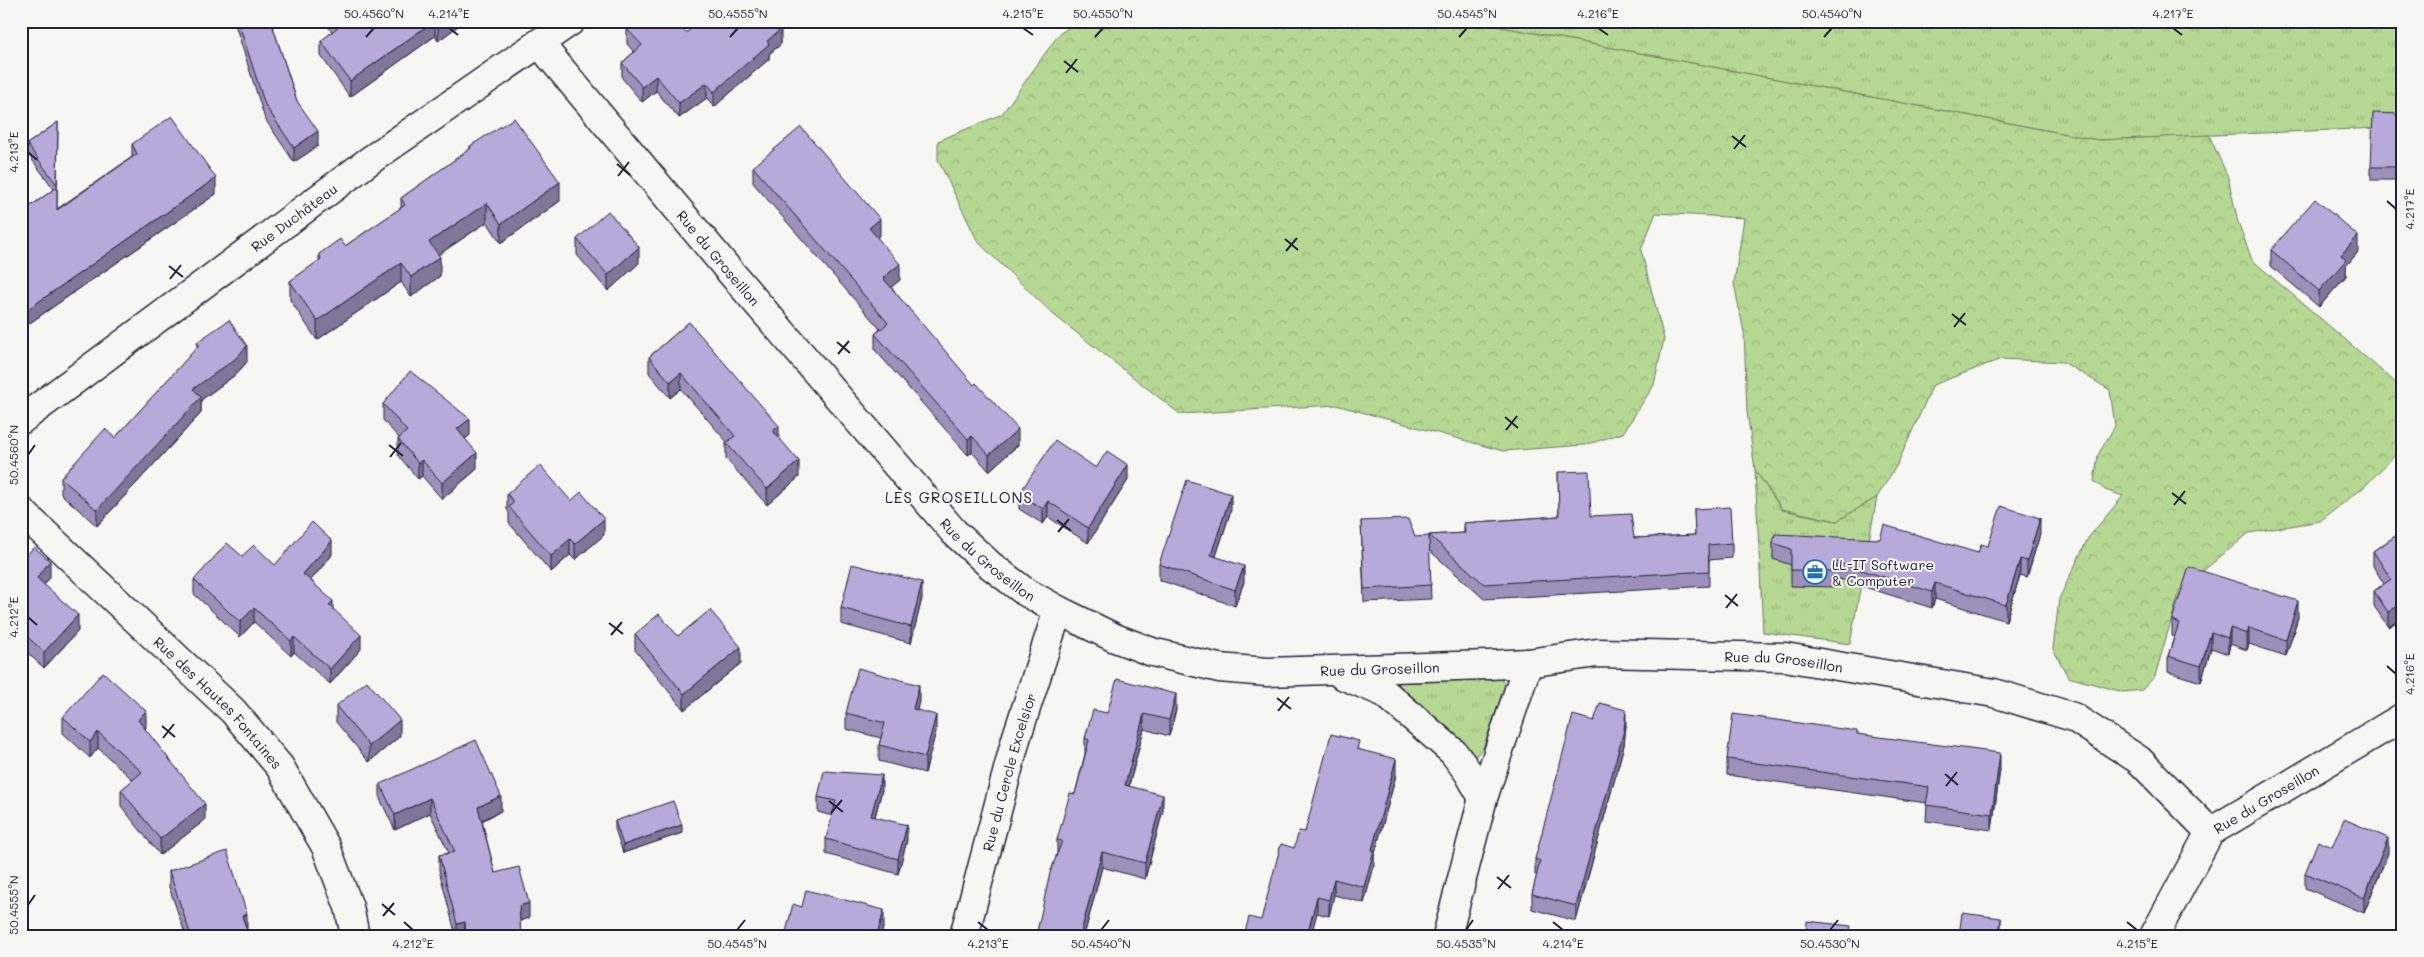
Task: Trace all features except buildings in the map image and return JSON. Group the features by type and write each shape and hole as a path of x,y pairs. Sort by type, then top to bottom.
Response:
{"street":[{"name":"Rue Duchâteau","path":"21,420 369,161 571,21"},
{"name":"Rue du Groseillon","path":"540,43 727,268 954,532 990,565 1024,591 1115,638 1175,659 1219,668 1266,672 1528,663 1597,653 1785,657 1994,693 2073,717 2082,722 2139,760 2210,832 2403,718"},
{"name":"Rue des Hautes Fontaines","path":"21,511 233,711 280,766 326,847 349,907 355,936"},
{"name":"Rue du Cercle Excelsior","path":"964,936 1016,739 1058,610"},
{"path":"1447,936 1484,798 1528,663"},
{"path":"1328,670 1385,692 1453,752 1484,798"},
{"path":"2154,936 2210,832"}],"green space":[{"path":"1078,21 1470,21 2098,140 2209,135 2228,177 2238,222 2252,260 2403,389 2403,447 2363,488 2320,521 2249,533 2180,590 2155,676 2142,690 2123,692 2068,677 2053,649 2059,599 2088,538 2123,496 2105,490 2094,481 2098,455 2115,426 2110,390 2063,362 2001,359 1933,385 1897,465 1877,497 1837,521 1782,509 1755,470 1747,411 1744,332 1734,284 1744,218 1656,213 1641,250 1664,339 1654,385 1623,433 1585,445 1503,451 1336,405 1180,414 1054,315 978,242 938,160 938,141 1002,114 1059,34"},
{"path":"1470,21 2403,21 2403,127 2098,140"},
{"path":"1755,470 1782,510 1837,521 1877,497 1850,644 1763,632"},
{"path":"1498,673 1505,686 1483,748 1475,757 1466,757 1391,689 1394,678"}],"place":[{"name":"LL-IT Software & Computer","path":"1815,572"}],"district":[{"name":"LES GROSEILLONS","path":"959,497"}]}
